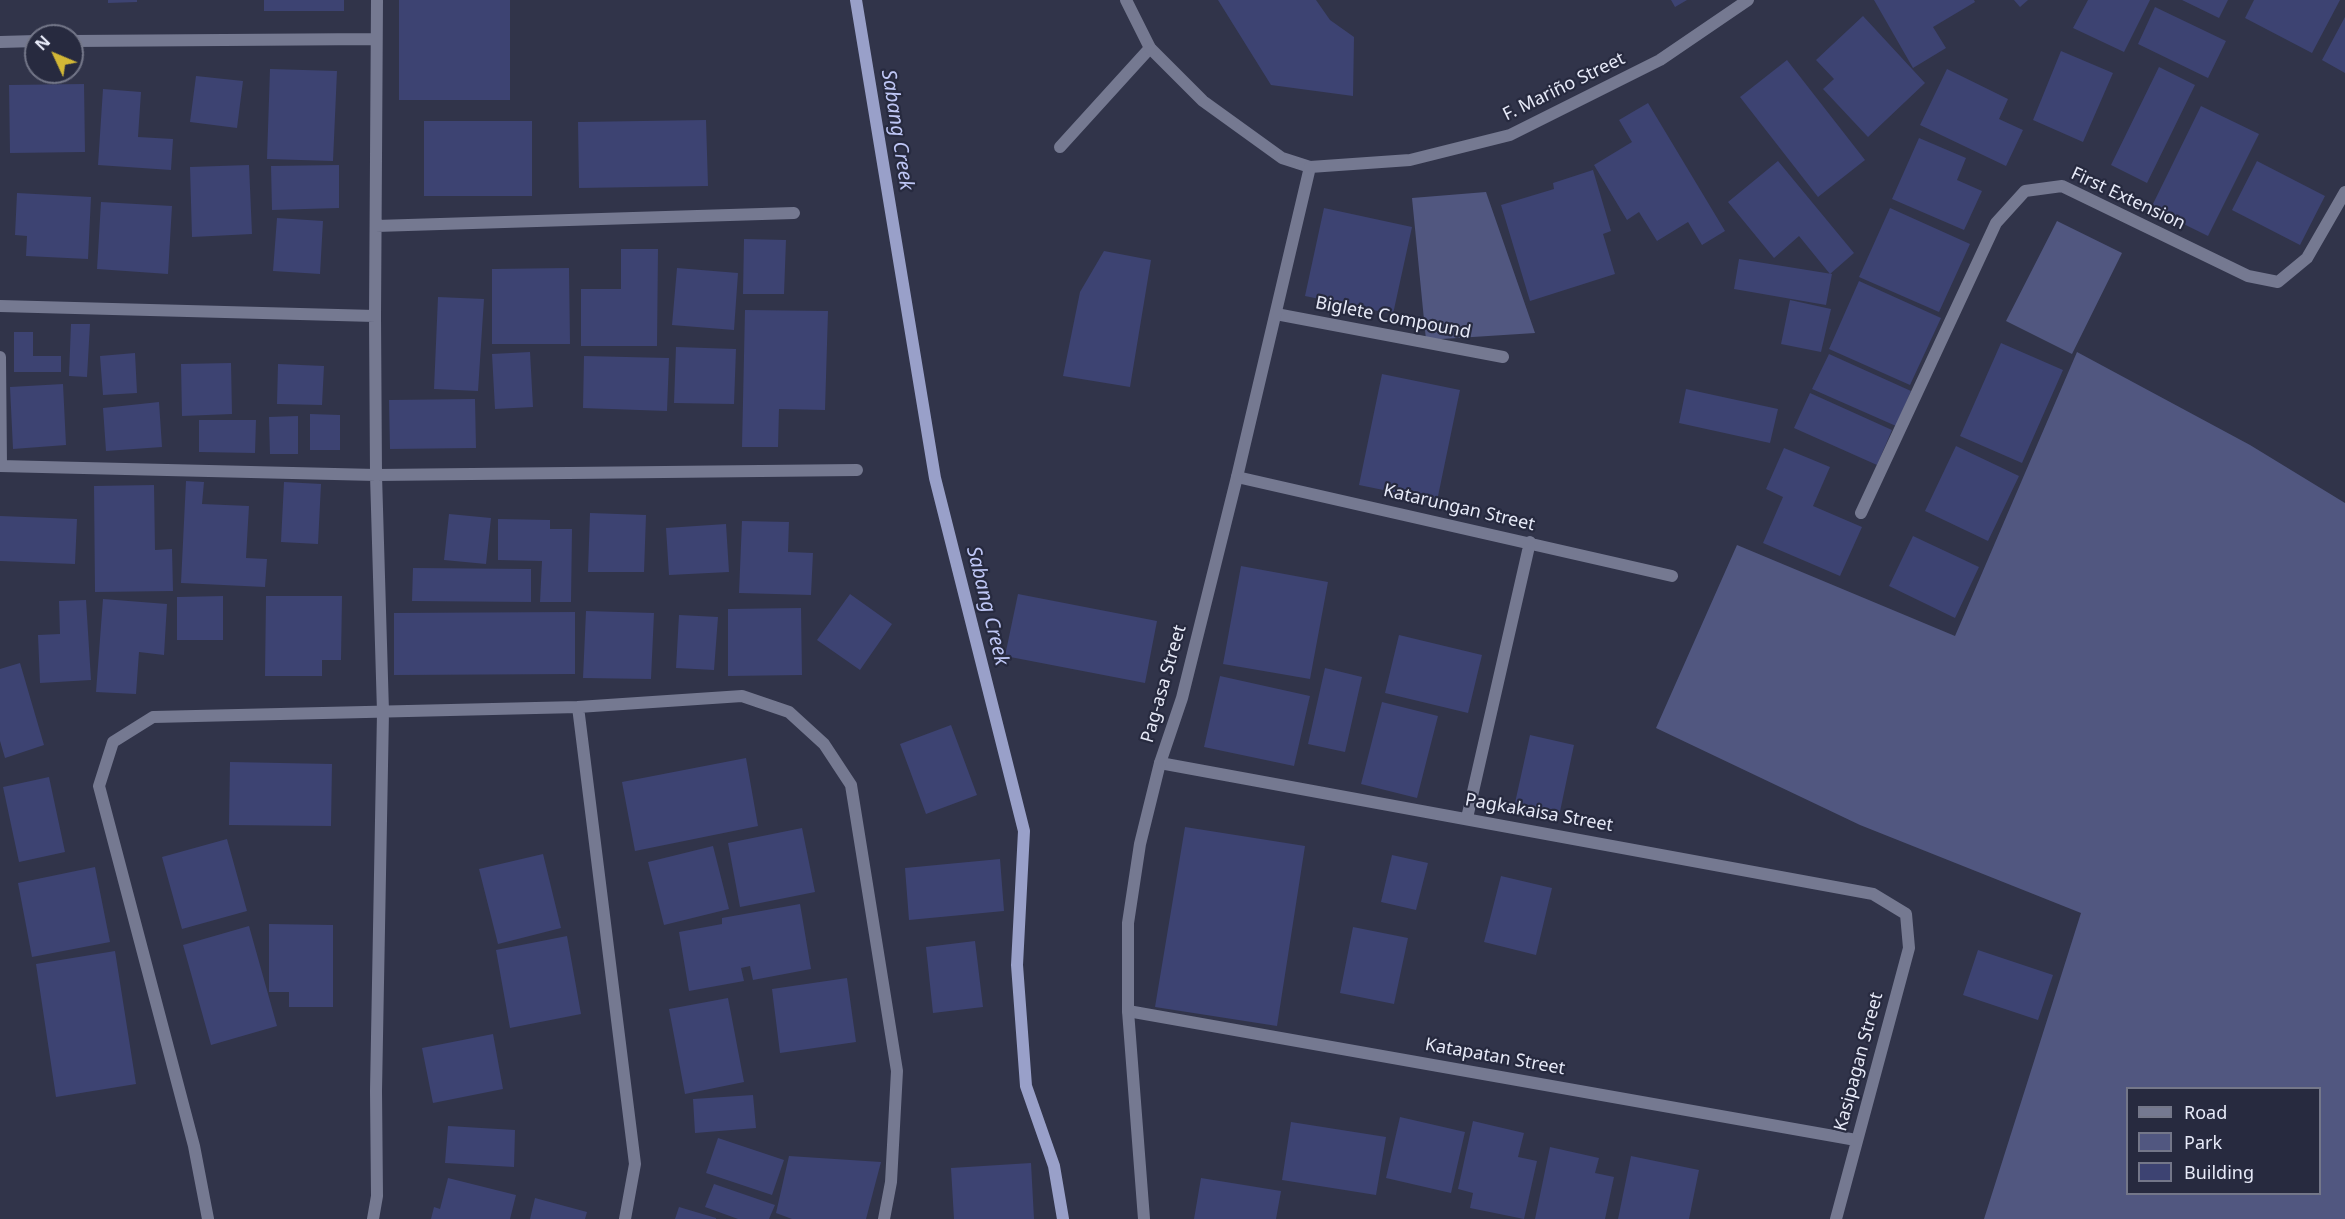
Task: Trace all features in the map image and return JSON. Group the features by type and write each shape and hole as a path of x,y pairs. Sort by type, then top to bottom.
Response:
{"street":[{"path":"373,1219 377,1196 376,1090 383,712 376,475 377,0"},
{"name":"F. Mariño Street","path":"1126,0 1150,48 1203,101 1282,158 1310,167 1410,160 1510,135 1660,60 1748,0"},
{"path":"84,41 376,39"},
{"path":"0,42 24,41"},
{"path":"1060,147 1150,48"},
{"name":"Pag-asa Street","path":"1144,1219 1128,1011 1128,923 1140,844 1160,763 1182,698 1238,477 1310,167"},
{"name":"First Extension","path":"1861,513 1996,223 2025,191 2062,186 2248,276 2278,282 2307,258 2345,192"},
{"path":"376,226 794,213"},
{"path":"0,306 375,316"},
{"name":"Biglete Compound","path":"1276,314 1503,357"},
{"path":"0,357 0,466 376,475 857,470"},
{"name":"Katarungan Street","path":"1238,477 1672,576"},
{"path":"1467,818 1530,542"},
{"path":"208,1219 194,1146 99,786 113,742 153,717 578,707 741,696 789,712 824,744 851,785 897,1071 891,1182 884,1219"},
{"path":"578,707 635,1164 625,1219"},
{"name":"Pagkakaisa Street","path":"1160,763 1873,894 1906,914"},
{"name":"Kasipagan Street","path":"1836,1219 1909,948 1906,914"},
{"name":"Katapatan Street","path":"1128,1011 1856,1140"}],"green space":[{"path":"1486,192 1535,333 1426,340 1412,198"},
{"path":"2057,221 2122,253 2072,354 2006,321"},
{"path":"2077,352 2250,445 2345,503 2345,1219 1984,1219 2081,913 1860,825 1656,728 1737,545 1955,636"}],"building":[{"path":"108,0 137,0 137,2 108,3"},
{"path":"264,0 344,0 344,11 264,11"},
{"path":"399,0 510,0 510,100 399,100"},
{"path":"1218,0 1316,0 1330,20 1354,37 1353,96 1271,85"},
{"path":"1671,0 1687,0 1675,7"},
{"path":"1874,0 1974,0 1975,2 1933,27 1946,48 1913,68"},
{"path":"2014,0 2028,0 2020,7"},
{"path":"2088,0 2150,0 2124,52 2073,28"},
{"path":"2182,0 2228,0 2219,18"},
{"path":"2254,0 2340,0 2312,53 2245,18"},
{"path":"2155,7 2226,41 2208,78 2138,44"},
{"path":"1863,16 1925,83 1868,137 1823,89 1834,79 1816,60"},
{"path":"2345,17 2345,73 2322,60"},
{"path":"2061,51 2113,73 2083,142 2033,120"},
{"path":"1787,60 1865,160 1818,197 1740,97"},
{"path":"2159,67 2195,85 2147,183 2111,165"},
{"path":"270,69 337,71 333,161 267,159"},
{"path":"1947,69 2008,99 1999,119 2023,130 2006,166 1920,125"},
{"path":"196,76 243,81 237,128 190,122"},
{"path":"84,84 85,152 10,153 9,85"},
{"path":"103,89 141,92 138,137 173,139 171,170 98,165"},
{"path":"1648,103 1725,231 1702,245 1688,222 1657,241 1639,212 1627,220 1594,165 1632,142 1619,120"},
{"path":"2201,106 2259,134 2208,236 2151,208"},
{"path":"706,120 708,186 579,188 578,122"},
{"path":"424,121 532,121 532,196 424,196"},
{"path":"1919,138 1966,158 1957,180 1982,191 1964,230 1892,199"},
{"path":"1778,161 1854,253 1830,274 1799,236 1774,258 1728,202"},
{"path":"2257,161 2325,196 2300,245 2232,210"},
{"path":"249,165 252,234 192,237 190,167"},
{"path":"339,165 339,208 272,210 271,166"},
{"path":"1593,170 1611,231 1603,234 1615,274 1530,301 1501,205 1554,189 1553,183"},
{"path":"17,193 91,197 88,259 26,256 27,236 15,235"},
{"path":"101,202 172,206 168,274 97,269"},
{"path":"1324,208 1412,227 1393,314 1305,296"},
{"path":"1890,208 1970,244 1939,312 1859,277"},
{"path":"277,218 323,221 320,274 273,271"},
{"path":"744,239 786,240 784,294 743,294"},
{"path":"621,249 658,249 657,346 581,346 581,289 621,289"},
{"path":"1104,251 1151,260 1130,387 1063,376 1080,292"},
{"path":"1739,259 1832,274 1826,305 1734,289"},
{"path":"569,268 570,344 492,344 492,269"},
{"path":"677,268 738,273 734,330 672,325"},
{"path":"1859,281 1941,318 1910,385 1829,349"},
{"path":"438,297 484,299 478,391 434,389"},
{"path":"1790,300 1831,309 1821,352 1781,344"},
{"path":"745,310 828,311 825,410 779,409 778,447 742,447"},
{"path":"71,324 90,324 87,377 69,376"},
{"path":"14,332 33,332 33,356 61,356 61,372 14,372"},
{"path":"2001,343 2063,370 2022,463 1960,436"},
{"path":"676,347 736,349 734,404 674,403"},
{"path":"530,352 533,407 495,409 492,354"},
{"path":"135,353 137,393 103,395 100,356"},
{"path":"1829,354 1911,391 1896,426 1812,389"},
{"path":"584,356 669,358 667,411 583,408"},
{"path":"231,363 232,414 182,416 181,364"},
{"path":"278,364 324,366 322,405 277,404"},
{"path":"1382,374 1460,390 1437,501 1359,485"},
{"path":"63,384 66,445 13,449 10,387"},
{"path":"1686,389 1778,409 1770,443 1679,423"},
{"path":"1810,393 1892,430 1877,465 1794,428"},
{"path":"475,399 476,448 390,449 389,400"},
{"path":"159,402 162,447 106,451 103,408"},
{"path":"310,414 340,415 340,450 310,450"},
{"path":"298,416 298,454 270,454 269,417"},
{"path":"199,420 256,420 255,453 199,452"},
{"path":"1956,446 2019,476 1988,541 1925,511"},
{"path":"1784,448 1830,467 1813,506 1862,527 1840,576 1763,543 1783,497 1766,489"},
{"path":"186,481 204,482 202,504 249,506 246,558 267,559 265,587 181,583"},
{"path":"284,482 321,484 318,544 281,542"},
{"path":"154,485 155,550 172,549 173,591 95,592 94,486"},
{"path":"590,513 646,515 644,572 588,572"},
{"path":"449,514 491,518 486,564 444,560"},
{"path":"0,516 77,519 75,564 0,561"},
{"path":"498,519 550,520 550,529 572,529 571,602 540,602 542,561 498,560"},
{"path":"742,521 789,522 788,552 813,553 811,595 739,593"},
{"path":"726,524 729,572 669,575 666,528"},
{"path":"1913,536 1979,567 1955,618 1889,586"},
{"path":"1241,566 1328,582 1310,679 1223,664"},
{"path":"413,568 531,569 531,602 412,601"},
{"path":"850,594 892,624 860,670 817,640"},
{"path":"1018,594 1157,621 1145,683 1005,656"},
{"path":"223,596 223,640 177,640 177,597"},
{"path":"266,596 342,596 341,660 322,660 322,676 265,676"},
{"path":"103,599 167,604 164,655 139,652 136,694 96,692"},
{"path":"86,600 91,680 40,683 38,635 60,634 59,601"},
{"path":"801,608 802,675 728,676 728,609"},
{"path":"586,611 654,613 651,679 583,678"},
{"path":"575,612 575,674 394,675 394,613"},
{"path":"679,615 718,617 714,670 676,668"},
{"path":"1399,635 1482,655 1468,713 1385,693"},
{"path":"20,663 44,745 5,758 0,741 0,669"},
{"path":"1325,668 1362,677 1345,752 1308,744"},
{"path":"1220,676 1310,696 1294,766 1204,747"},
{"path":"1382,702 1438,716 1417,798 1361,784"},
{"path":"951,725 977,795 926,814 900,744"},
{"path":"1530,735 1574,745 1558,821 1513,812"},
{"path":"746,758 758,826 635,851 622,782"},
{"path":"230,762 332,764 331,826 229,825"},
{"path":"49,777 65,852 19,862 3,787"},
{"path":"1185,827 1305,846 1277,1026 1155,1007"},
{"path":"802,828 815,892 740,907 728,843"},
{"path":"227,839 247,911 182,929 162,857"},
{"path":"713,846 729,909 664,925 648,862"},
{"path":"543,854 561,928 498,944 479,869"},
{"path":"1392,855 1428,863 1416,910 1381,902"},
{"path":"1000,859 1004,911 909,920 905,868"},
{"path":"95,867 110,942 32,957 18,883"},
{"path":"1501,876 1552,888 1536,955 1484,942"},
{"path":"800,904 811,969 753,980 750,966 741,968 744,981 689,991 679,932 722,924 722,918"},
{"path":"269,924 333,925 333,1007 289,1007 289,992 269,992"},
{"path":"249,926 277,1026 211,1045 183,945"},
{"path":"1353,927 1408,938 1394,1004 1340,993"},
{"path":"567,936 581,1014 510,1028 496,950"},
{"path":"975,941 983,1007 933,1013 926,947"},
{"path":"1978,950 2053,975 2038,1020 1963,995"},
{"path":"115,951 136,1084 56,1097 36,964"},
{"path":"847,978 856,1042 780,1053 772,989"},
{"path":"728,998 744,1082 685,1094 669,1009"},
{"path":"493,1034 503,1089 433,1103 422,1048"},
{"path":"753,1095 756,1128 695,1133 693,1099"},
{"path":"1400,1117 1465,1132 1451,1193 1386,1178"},
{"path":"1473,1121 1524,1133 1518,1157 1537,1161 1524,1219 1470,1208 1473,1193 1458,1189"},
{"path":"1291,1122 1386,1137 1376,1195 1282,1180"},
{"path":"448,1126 515,1130 514,1167 445,1163"},
{"path":"718,1138 784,1160 772,1195 706,1173"},
{"path":"1550,1147 1599,1158 1595,1173 1614,1177 1605,1219 1535,1219"},
{"path":"789,1156 881,1162 866,1219 792,1219 776,1213"},
{"path":"1631,1156 1699,1170 1689,1219 1618,1219"},
{"path":"1031,1163 1034,1219 954,1219 951,1168"},
{"path":"448,1178 516,1195 510,1219 431,1219 434,1207 440,1209"},
{"path":"1201,1178 1281,1191 1276,1219 1194,1219"},
{"path":"714,1184 775,1205 769,1219 738,1219 705,1207"},
{"path":"535,1198 587,1212 585,1219 530,1219"},
{"path":"679,1207 716,1218 716,1219 675,1219"}],"waterway":[{"name":"Sabang Creek","path":"856,0 935,478 1024,831 1017,965 1026,1086 1054,1166 1063,1219"}]}
